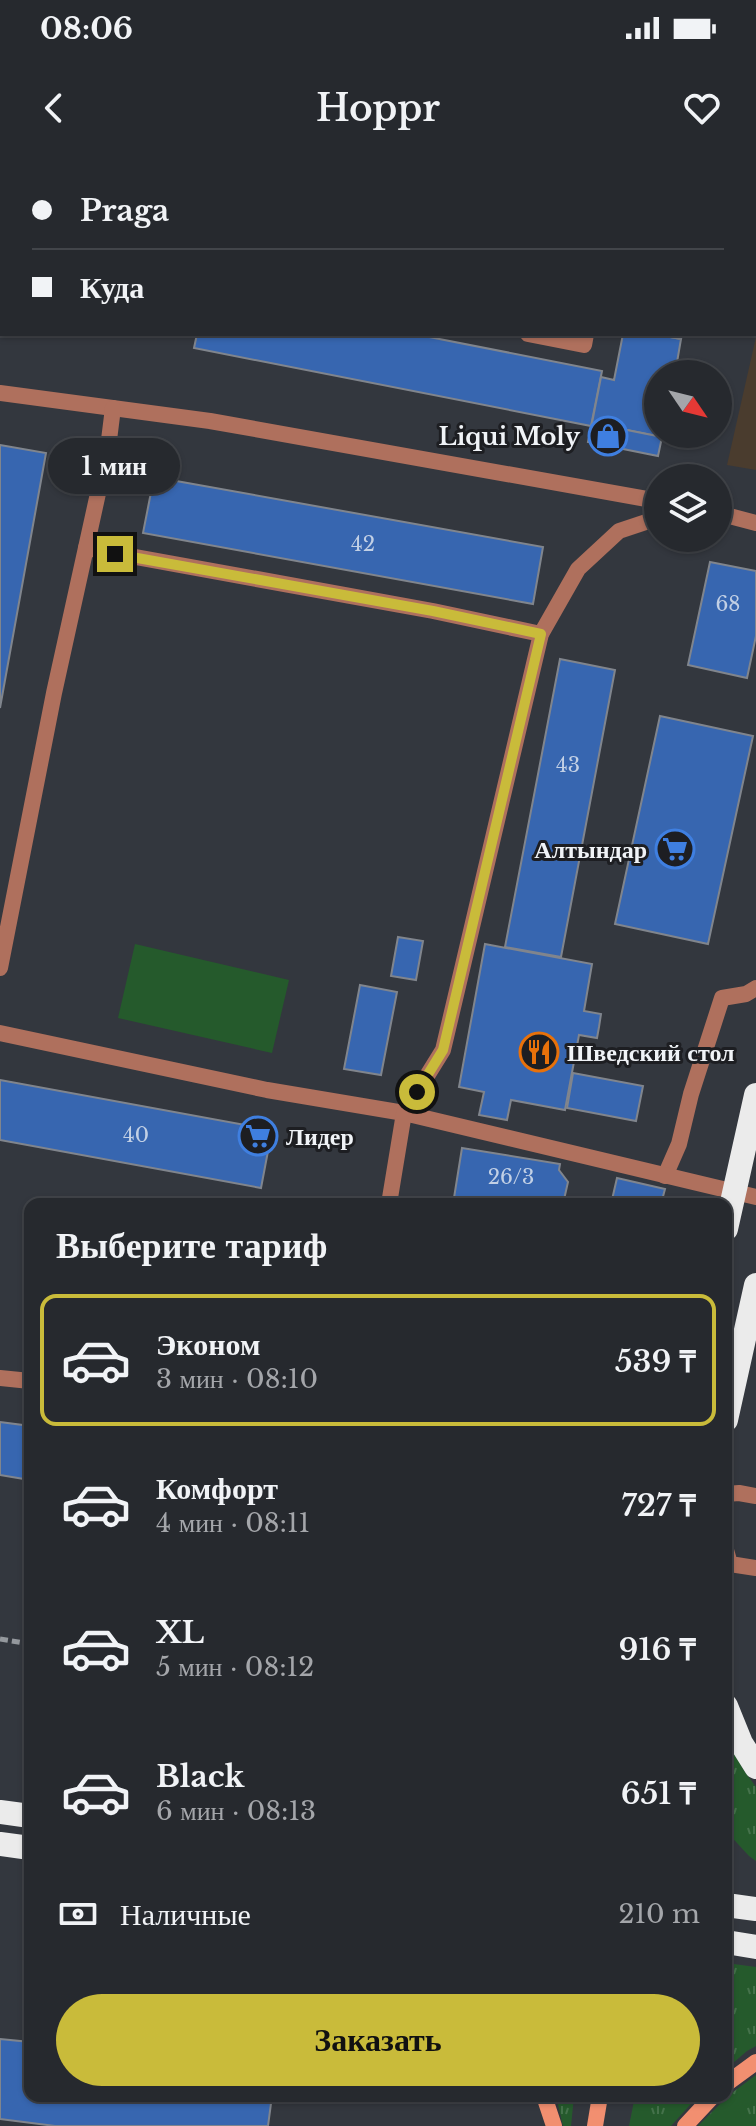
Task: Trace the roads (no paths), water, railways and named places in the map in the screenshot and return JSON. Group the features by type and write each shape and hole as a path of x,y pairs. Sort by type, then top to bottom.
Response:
{"highway":[{"path":"732,1218 745,1194 756,1095"},
{"path":"732,1403 748,1356 756,1285"},
{"path":"732,1721 756,1767"},
{"path":"0,1812 24,1815"},
{"path":"0,1844 24,1847"},
{"path":"732,1906 756,1909"},
{"path":"732,1943 756,1947"}],"main road":[{"path":"732,2080 756,2062"},
{"path":"546,2102 554,2126"},
{"path":"595,2126 599,2102"},
{"path":"685,2126 707,2102"}],"lane":[{"path":"538,336 584,345 586,336"},
{"path":"0,393 210,421 644,498"},
{"path":"0,968 54,693 108,448 113,408"},
{"path":"732,517 756,523"},
{"path":"390,1198 404,1113 443,1050 541,634 578,569 619,531 644,523"},
{"path":"86,548 433,611 541,634"},
{"path":"665,1176 679,1144 691,1094 722,998 746,994 756,988"},
{"path":"0,1033 267,1090 404,1113 745,1194"},
{"path":"0,1378 24,1380"},
{"path":"732,1494 756,1496"},
{"path":"732,1564 756,1568"}],"place":[{"name":"Liqui Moly","path":"608,436"},
{"name":"Алтындар","path":"675,849"},
{"name":"Шведский стол","path":"539,1052"},
{"name":"Лидер","path":"258,1136"}]}
